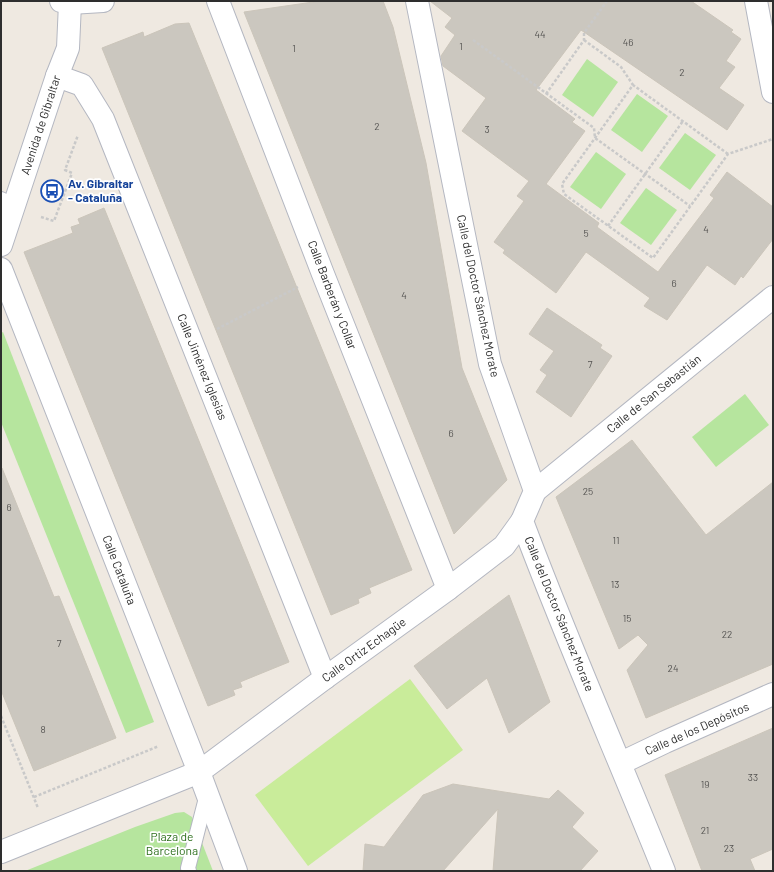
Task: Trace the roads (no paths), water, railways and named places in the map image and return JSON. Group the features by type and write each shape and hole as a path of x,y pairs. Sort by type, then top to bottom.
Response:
{"street":[{"path":"65,2 97,1"},
{"name":"Calle Barberán y Collar","path":"218,1 323,274 448,589"},
{"name":"Calle del Doctor Sánchez Morate","path":"417,1 490,364 535,491 522,521 601,720 621,764 664,871"},
{"path":"756,1 773,92"},
{"name":"Avenida de Gibraltar","path":"1,245 8,203 68,48 65,2"},
{"name":"Calle Jiménez Iglesias","path":"57,76 82,85 103,119 325,678"},
{"name":"Calle Cataluña","path":"1,270 199,772 236,871"},
{"name":"Calle de San Sebastián","path":"535,491 773,297"},
{"name":"Calle Ortiz Echagüe","path":"199,772 448,589 504,546 522,521"},
{"name":"Calle de los Depósitos","path":"621,764 665,742 773,694"},
{"path":"1,852 199,772"}],"lane":[{"path":"189,871 188,868 207,794"}],"place":[{"name":"Av. Gibraltar - Cataluña","path":"52,191"}],"park label":[{"name":"Plaza de Barcelona","path":"172,844"}]}
